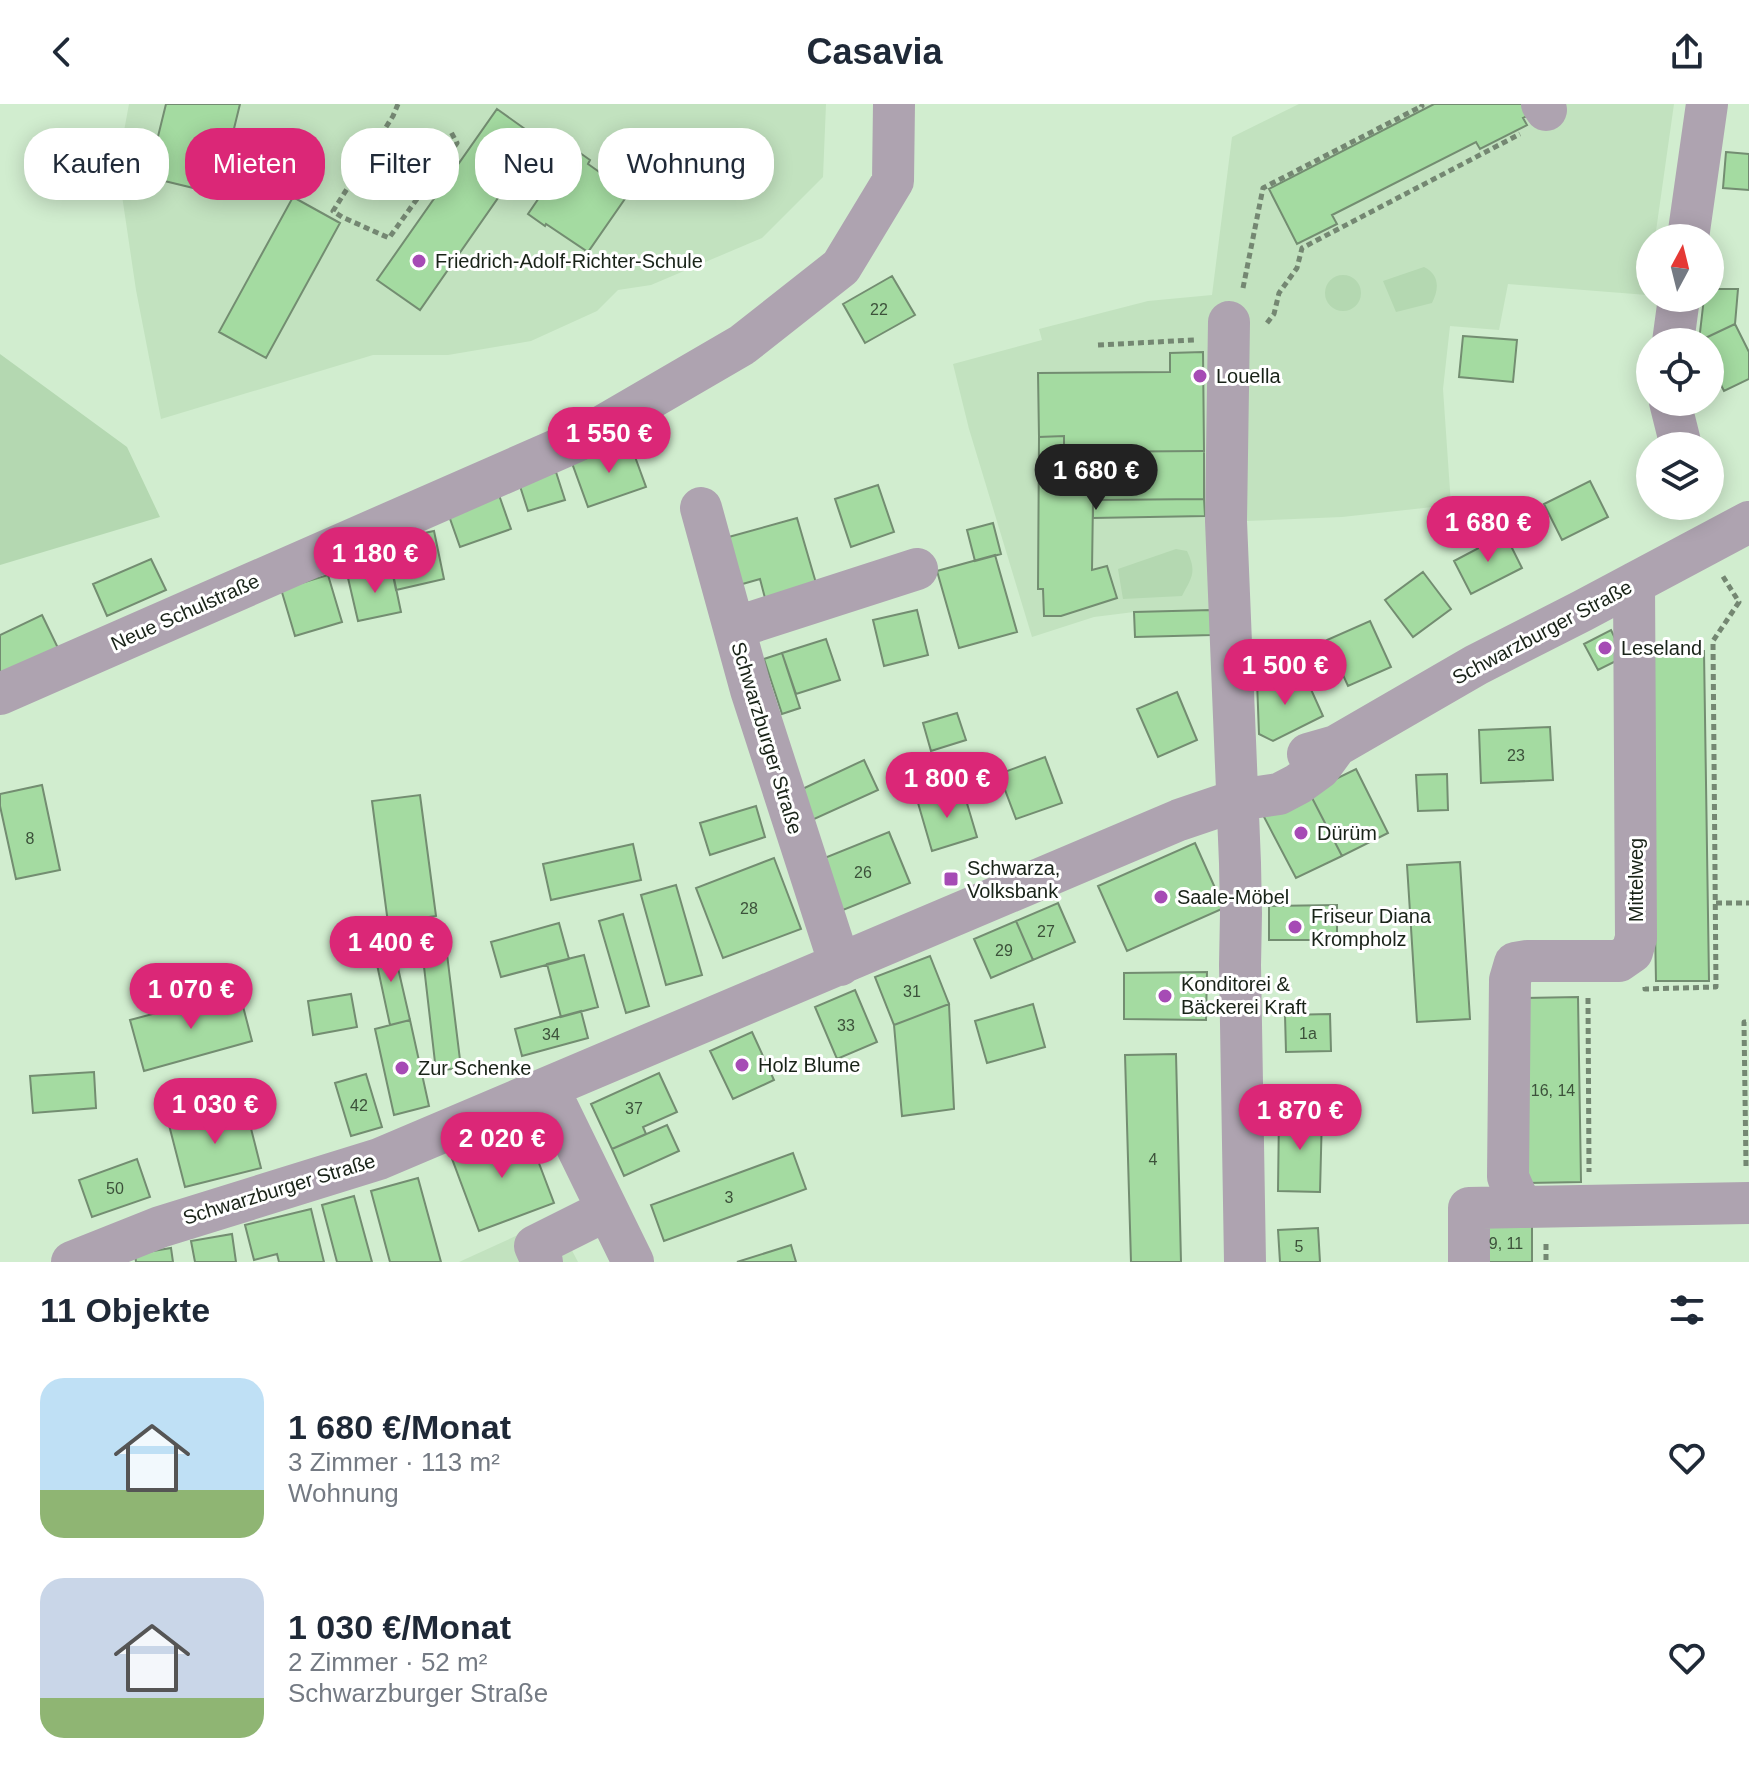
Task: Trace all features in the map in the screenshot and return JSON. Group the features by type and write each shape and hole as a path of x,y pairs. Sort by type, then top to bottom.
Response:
{"street":[{"name":"Neue Schulstraße","path":"0,694 577,441 742,345 841,267 893,181 894,104"},
{"path":"1690,224 1707,104"},
{"path":"1229,330 1226,521 1241,913 1245,1262"},
{"name":"Schwarzburger Straße","path":"701,508 751,690 840,965"},
{"name":"Schwarzburger Straße","path":"72,1262 160,1227 379,1159 1179,820 1238,800 1266,774 1306,754 1336,746 1476,665 1634,583 1723,527"},
{"path":"734,628 917,569"},
{"name":"Mittelweg","path":"1632,952 1636,938 1634,583"},
{"path":"1521,1207 1508,1177 1510,980 1515,963 1619,961 1632,952"},
{"path":"548,1088 633,1262"},
{"path":"1469,1262 1469,1208 1747,1203"},
{"path":"542,1262 535,1246 607,1210"}],"path":[{"path":"385,128 398,104"},
{"path":"1229,330 1237,317 1263,188 1421,104"},
{"path":"1098,345 1229,330 1261,331 1274,314 1279,293 1297,268 1302,248 1538,125 1544,107"},
{"path":"341,198 333,211 389,238 416,200"},
{"path":"1632,952 1644,963 1645,989 1716,987 1713,641 1739,602 1723,527"},
{"path":"1716,903 1749,903"},
{"path":"1588,961 1589,1205"},
{"path":"1747,1203 1744,1022 1749,1022"}],"shaded area":[{"name":"Friedrich-Adolf-Richter-Schule","path":"129,104 826,104 823,177 762,238 651,285 618,290 597,311 531,341 448,355 373,355 161,419 123,200 169,200 169,128 125,128"},
{"name":"Louella","path":"1299,104 1674,104 1657,224 1636,224 1636,294 1508,284 1499,330 1450,326 1443,389 1451,505 1342,517 1247,521 1211,610 1134,612 1094,617 1032,637 969,429 953,364 1042,340 1039,329 1148,301 1212,295 1232,137"},
{"path":"1424,267 1433,274 1437,283 1432,303 1396,312 1383,281"},
{"path":"1343,275 1355,281 1361,293 1355,305 1343,311 1331,305 1325,293 1331,281"},
{"path":"0,354 127,447 160,517 0,565"},
{"path":"1176,549 1187,551 1192,564 1191,579 1182,596 1123,599 1118,569"},
{"path":"555,1218 578,1262 459,1262"}],"building":[{"path":"166,104 240,104 234,128 185,128 185,186 169,182 169,128 160,128"},
{"path":"1434,104 1532,104 1535,112 1523,118 1527,125 1480,149 1476,142 1332,215 1337,224 1297,244 1269,189"},
{"path":"497,109 524,128 484,128"},
{"path":"475,140 475,200 497,200 420,310 377,280 433,200 459,200 459,163"},
{"path":"1726,152 1749,154 1749,190 1723,188"},
{"path":"582,154 598,171 598,200 624,200 588,252 528,214 538,200 582,200"},
{"path":"291,200 298,200 340,223 266,358 219,332"},
{"path":"892,276 915,315 865,343 843,304"},
{"path":"1724,289 1738,289 1735,324 1724,329 1701,328 1702,312 1724,312"},
{"path":"1735,324 1749,352 1749,379 1724,391 1724,329"},
{"path":"1463,336 1517,340 1513,382 1459,377"},
{"path":"1203,352 1204,451 1064,452 1064,436 1039,437 1038,373 1170,372 1170,353"},
{"path":"1064,436 1064,452 1204,451 1204,499 1093,500 1092,570 1107,566 1117,598 1061,616 1044,616 1043,589 1038,589 1039,437"},
{"path":"630,443 646,487 588,507 572,463"},
{"path":"556,472 565,500 528,511 519,483"},
{"path":"1590,481 1608,517 1562,540 1544,504"},
{"path":"878,485 894,532 851,547 835,499"},
{"path":"499,495 511,529 460,547 448,513"},
{"path":"1204,499 1205,516 1093,518 1093,500"},
{"path":"797,518 816,583 765,598 760,579 739,585 725,538"},
{"path":"993,523 1001,554 975,561 967,530"},
{"path":"434,531 444,579 396,590 386,541"},
{"path":"1505,534 1522,568 1471,594 1454,561"},
{"path":"995,555 1017,632 959,648 937,571"},
{"path":"151,559 166,590 107,616 93,584"},
{"path":"392,569 401,612 358,621 348,578"},
{"path":"1423,572 1451,609 1413,637 1385,600"},
{"path":"328,575 342,622 295,636 281,589"},
{"path":"917,610 928,655 884,666 873,620"},
{"path":"1211,610 1212,635 1135,637 1134,612"},
{"path":"42,615 58,648 0,677 0,635"},
{"path":"1370,621 1391,667 1348,686 1327,640"},
{"path":"1611,630 1624,657 1598,670 1584,644"},
{"path":"826,639 840,680 796,694 782,653"},
{"path":"1704,651 1709,981 1656,981 1650,652"},
{"path":"782,653 800,708 782,714 764,659"},
{"path":"1297,677 1309,685 1323,716 1273,741 1259,734 1257,681"},
{"path":"1177,692 1197,740 1158,757 1137,709"},
{"path":"957,713 966,740 931,751 923,723"},
{"path":"1550,727 1553,780 1481,783 1479,730"},
{"path":"1045,757 1062,803 1016,819 999,774"},
{"path":"864,760 878,790 812,820 798,791"},
{"path":"1356,769 1388,833 1342,856 1309,792"},
{"path":"1447,774 1448,810 1418,811 1416,775"},
{"path":"42,785 60,870 16,879 0,794"},
{"path":"963,790 977,837 932,851 918,803"},
{"name":"Dürüm","path":"1309,792 1342,856 1296,878 1263,815"},
{"path":"420,795 436,916 388,923 372,801"},
{"path":"756,806 765,837 710,855 700,823"},
{"path":"889,832 910,883 838,912 817,861"},
{"name":"Saale-Möbel","path":"1195,843 1224,908 1127,951 1098,886"},
{"path":"633,844 641,880 551,900 543,864"},
{"path":"774,858 801,929 723,958 696,888"},
{"path":"1460,862 1470,1019 1417,1022 1407,865"},
{"path":"676,885 702,975 666,985 641,895"},
{"path":"1058,903 1075,942 1033,960 1016,921"},
{"path":"1337,905 1337,940 1269,940 1269,906"},
{"path":"623,914 649,1006 626,1013 599,921"},
{"path":"1016,921 1033,960 991,978 974,939"},
{"path":"559,923 569,959 501,977 491,942"},
{"path":"392,942 410,1020 390,1025 373,946"},
{"path":"446,946 461,1068 436,1071 422,949"},
{"path":"584,955 598,1007 561,1017 547,964"},
{"path":"930,956 949,1004 894,1025 875,977"},
{"name":"Konditorei & Bäckerei Kraft","path":"1207,972 1206,1020 1124,1019 1124,973"},
{"path":"855,990 877,1042 837,1059 815,1007"},
{"path":"239,991 252,1041 144,1071 130,1020"},
{"path":"351,994 357,1027 313,1035 308,1001"},
{"path":"1578,997 1581,1182 1528,1183 1524,998"},
{"path":"949,1004 954,1109 902,1116 894,1025"},
{"path":"1033,1004 1045,1047 987,1063 975,1021"},
{"path":"581,1011 588,1038 522,1056 515,1029"},
{"path":"1330,1014 1331,1051 1286,1052 1285,1015"},
{"name":"Zur Schenke","path":"410,1020 429,1106 394,1115 375,1029"},
{"name":"Holz Blume","path":"752,1032 774,1080 733,1099 710,1051"},
{"path":"1176,1054 1181,1262 1131,1262 1125,1055"},
{"path":"94,1072 96,1108 33,1113 30,1076"},
{"path":"659,1073 677,1112 643,1127 646,1134 612,1149 591,1104"},
{"path":"366,1074 382,1127 351,1136 335,1083"},
{"path":"245,1105 261,1168 185,1187 169,1125"},
{"path":"1279,1112 1322,1114 1320,1192 1278,1191"},
{"path":"667,1125 679,1151 624,1176 612,1149"},
{"path":"526,1129 554,1203 479,1231 451,1156"},
{"path":"793,1153 806,1189 664,1241 651,1205"},
{"path":"137,1159 150,1197 92,1217 79,1180"},
{"path":"418,1178 441,1262 390,1262 371,1191"},
{"path":"354,1196 372,1262 337,1262 322,1205"},
{"path":"311,1209 324,1262 279,1262 277,1254 254,1260 245,1225"},
{"path":"1480,1223 1532,1223 1532,1262 1480,1262"},
{"path":"1318,1228 1320,1262 1280,1262 1278,1230"},
{"path":"232,1234 236,1262 195,1262 191,1241"},
{"path":"791,1245 796,1262 737,1262"},
{"path":"171,1248 173,1262 136,1262 135,1254"}],"place":[{"name":"Friedrich-Adolf-Richter-Schule","path":"419,261"},
{"name":"Louella","path":"1200,376"},
{"name":"Leseland","path":"1605,648"},
{"name":"Dürüm","path":"1301,833"},
{"name":"Schwarza, Volksbank","path":"951,879"},
{"name":"Saale-Möbel","path":"1161,897"},
{"name":"Friseur Diana Krompholz","path":"1295,927"},
{"name":"Konditorei & Bäckerei Kraft","path":"1165,996"},
{"name":"Holz Blume","path":"742,1065"},
{"name":"Zur Schenke","path":"402,1068"}]}
